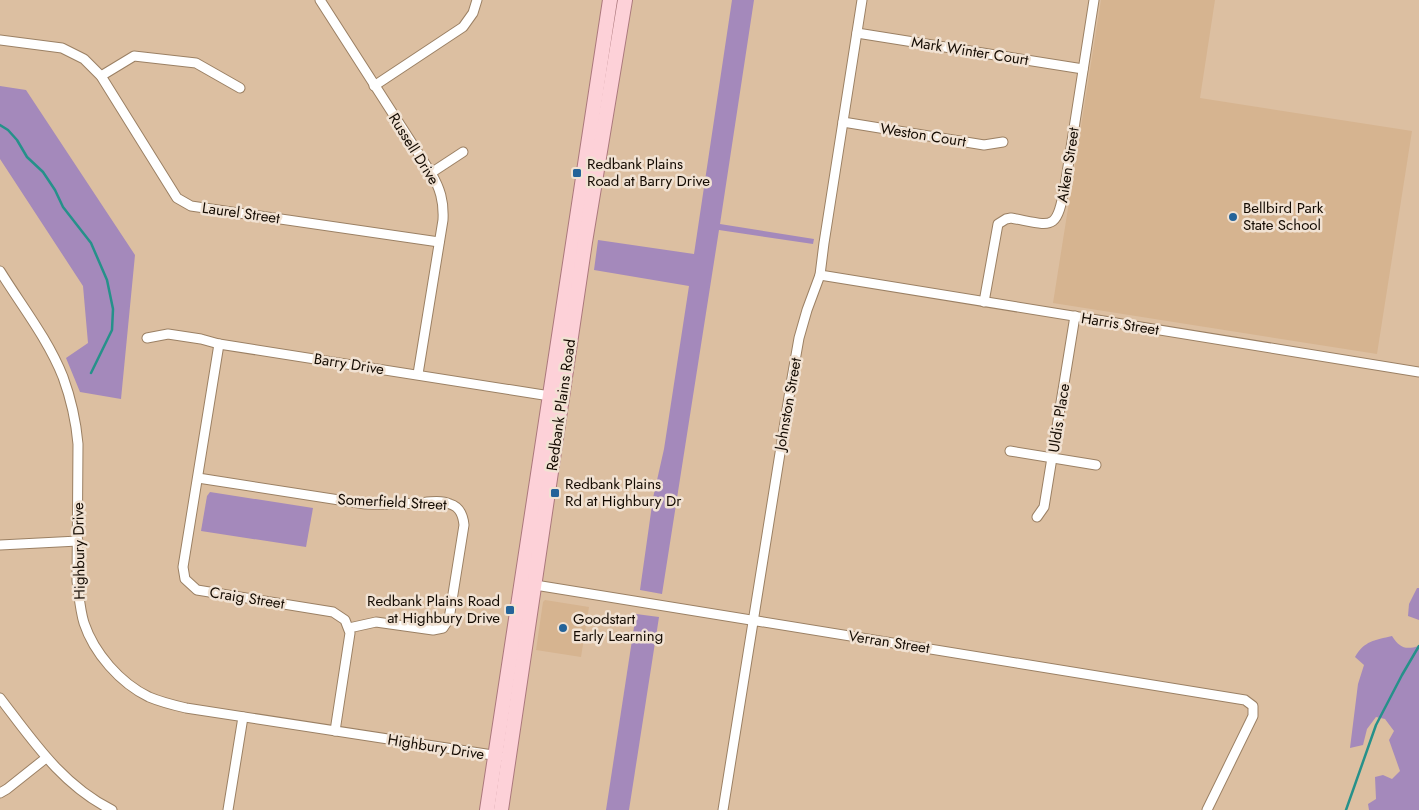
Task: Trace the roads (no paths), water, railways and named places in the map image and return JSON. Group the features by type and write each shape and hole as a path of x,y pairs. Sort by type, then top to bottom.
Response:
{"main road":[{"name":"Redbank Plains Road","path":"501,810 509,758 550,396 610,0"},
{"name":"Redbank Plains Road","path":"487,810 494,756 528,584 625,0"}],"street":[{"name":"Russell Drive","path":"320,0 431,173 442,194 444,207 440,242 418,374"},
{"path":"374,86 463,27 473,13 477,0"},
{"name":"Johnston Street","path":"723,810 799,338 820,275 862,0"},
{"name":"Aiken Street","path":"984,302 998,224 1011,218 1047,224 1056,220 1059,215 1094,0"},
{"name":"Mark Winter Court","path":"857,33 1083,69"},
{"name":"Laurel Street","path":"0,40 62,48 84,59 101,76 177,198 192,206 440,242"},
{"path":"101,76 134,56 196,63 240,88"},
{"name":"Weston Court","path":"843,122 984,144 1003,142"},
{"path":"431,173 463,152"},
{"name":"Highbury Drive","path":"0,271 54,358 72,407 76,422 78,444 77,581 84,622 91,640 106,661 126,682 154,699 186,708 509,758"},
{"name":"Harris Street","path":"820,275 1419,372"},
{"name":"Uldis Place","path":"1037,517 1044,507 1075,316"},
{"name":"Barry Drive","path":"147,338 168,334 219,344 550,396"},
{"name":"Craig Street","path":"219,344 183,567 185,579 196,590 333,612 345,620 349,628"},
{"path":"1010,451 1096,465"},
{"name":"Somerfield Street","path":"198,478 365,504 440,502 451,504 458,508 463,516 464,525 449,619 443,628 433,630 376,622 349,628"},
{"path":"0,545 78,541"},
{"name":"Verran Street","path":"528,584 1245,700 1253,706 1253,716 1207,810"},
{"path":"335,732 350,633 349,628"},
{"path":"0,698 46,758 75,786 94,801 112,810"},
{"path":"228,810 243,717"},
{"path":"0,793 46,758"}],"waterway":[{"path":"0,125 8,130 17,140 27,157 43,172 63,207 91,243 107,280 113,309 112,330 91,373"},
{"path":"1346,810 1376,725 1419,646"}],"place":[{"name":"Redbank Plains Road at Barry Drive","path":"577,173"},
{"name":"Bellbird Park State School","path":"1233,217"},
{"name":"Redbank Plains Rd at Highbury Dr","path":"555,493"},
{"name":"Redbank Plains Road at Highbury Drive","path":"510,610"},
{"name":"Goodstart Early Learning","path":"563,628"}]}
